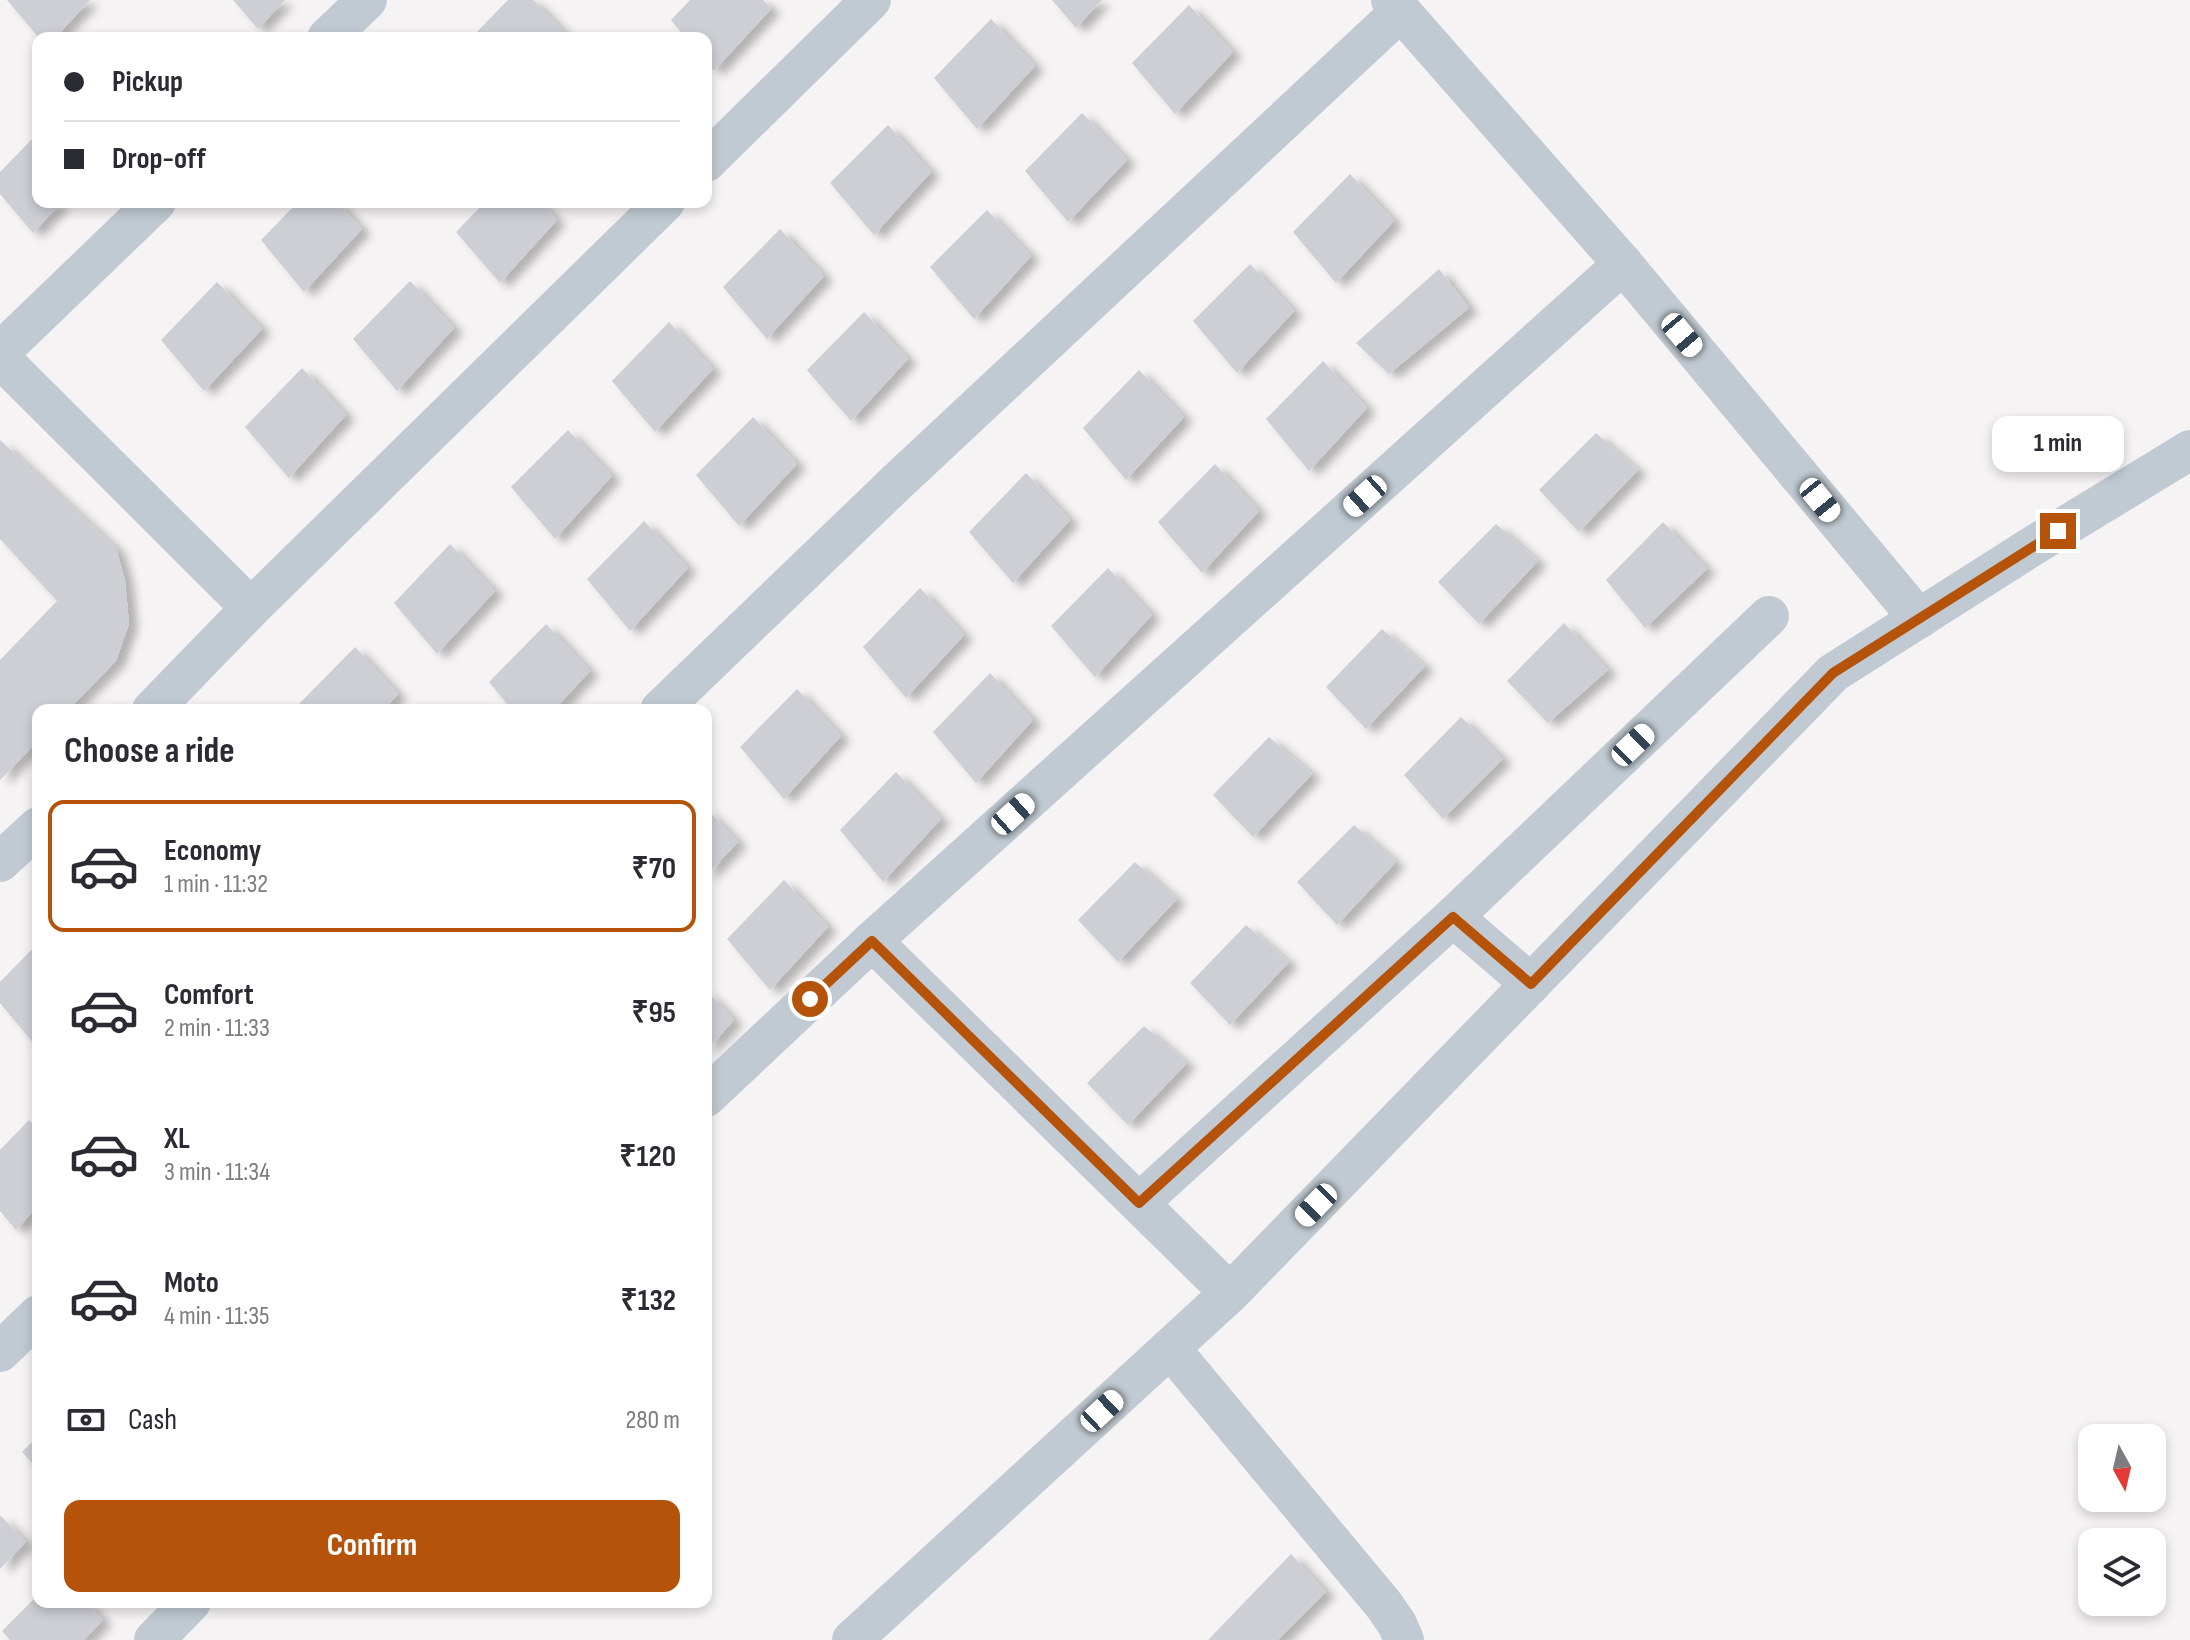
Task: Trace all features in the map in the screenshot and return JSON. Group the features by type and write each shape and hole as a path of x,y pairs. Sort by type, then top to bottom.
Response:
{"street":[{"path":"333,32 367,0"},
{"path":"712,156 871,0"},
{"path":"666,704 1396,5 1623,264 1919,619"},
{"path":"0,352 150,208"},
{"path":"158,704 251,608 659,208"},
{"path":"712,1091 872,941 1623,264"},
{"path":"0,358 251,608"},
{"path":"852,1640 1230,1293 1833,673 2190,450"},
{"path":"1139,1203 1453,917 1769,616"},
{"path":"0,862 32,833"},
{"path":"1453,917 1531,984"},
{"path":"872,941 1230,1293"},
{"path":"0,1352 32,1321"},
{"path":"1170,1348 1384,1605 1404,1640"},
{"path":"154,1640 185,1608"}],"building":[{"path":"7,0 90,0 61,32 34,32"},
{"path":"233,0 285,0 258,29"},
{"path":"508,0 533,0 564,32 477,32"},
{"path":"690,0 763,0 771,9 714,71 712,32 681,32 671,20"},
{"path":"1052,0 1102,0 1076,28"},
{"path":"1189,5 1233,52 1175,114 1132,63"},
{"path":"991,19 1035,66 977,129 934,78"},
{"path":"1082,113 1127,160 1068,222 1025,171"},
{"path":"888,125 931,172 874,235 830,183"},
{"path":"32,139 32,208 56,208 33,233 0,194 0,172"},
{"path":"1350,174 1394,221 1336,283 1293,232"},
{"path":"292,208 343,208 362,229 304,292 261,240"},
{"path":"479,208 546,208 557,220 500,283 456,232"},
{"path":"987,210 1031,256 974,319 930,267"},
{"path":"780,229 824,276 767,339 723,287"},
{"path":"1250,264 1294,311 1237,373 1193,321"},
{"path":"1439,269 1469,308 1389,374 1356,343"},
{"path":"410,281 454,328 397,391 353,339"},
{"path":"217,282 262,329 204,391 161,340"},
{"path":"864,312 908,359 851,421 807,370"},
{"path":"669,322 713,369 655,432 612,381"},
{"path":"1323,361 1367,408 1309,471 1266,419"},
{"path":"302,368 346,415 289,478 245,427"},
{"path":"1139,370 1184,417 1126,480 1083,428"},
{"path":"753,417 797,464 739,526 696,475"},
{"path":"568,430 612,476 555,539 511,487"},
{"path":"1596,433 1638,470 1579,532 1539,490"},
{"path":"0,440 116,548 125,580 129,624 116,661 74,704 32,704 32,747 0,780 0,660 57,601 0,539"},
{"path":"1215,464 1259,511 1202,573 1158,522"},
{"path":"1026,473 1070,520 1013,583 969,532"},
{"path":"644,521 688,568 630,631 587,579"},
{"path":"1663,522 1707,569 1645,628 1606,580"},
{"path":"1496,524 1538,561 1479,624 1438,582"},
{"path":"450,544 495,591 437,654 394,603"},
{"path":"1108,568 1152,615 1095,677 1051,626"},
{"path":"920,588 964,635 906,698 863,647"},
{"path":"1564,623 1608,670 1548,723 1507,681"},
{"path":"546,624 590,671 560,704 507,704 489,682"},
{"path":"1382,629 1425,666 1366,729 1326,687"},
{"path":"355,647 398,694 389,704 299,704"},
{"path":"990,673 1033,720 976,783 933,732"},
{"path":"797,689 841,736 784,799 740,747"},
{"path":"1461,717 1503,759 1443,819 1404,775"},
{"path":"1269,737 1312,774 1253,837 1213,795"},
{"path":"896,772 941,819 883,882 840,830"},
{"path":"712,814 738,842 712,870"},
{"path":"1354,825 1396,862 1337,925 1297,882"},
{"path":"1135,862 1177,899 1118,962 1078,920"},
{"path":"784,880 828,927 770,990 727,939"},
{"path":"1246,925 1289,962 1230,1025 1190,983"},
{"path":"32,949 32,1042 0,1003 0,982"},
{"path":"712,996 734,1020 712,1044"},
{"path":"1144,1026 1187,1063 1128,1125 1087,1083"},
{"path":"29,1120 32,1123 32,1213 16,1230 0,1211 0,1150"},
{"path":"32,1442 32,1463 22,1452"},
{"path":"0,1515 26,1542 0,1569"},
{"path":"1291,1554 1326,1592 1278,1640 1208,1640"},
{"path":"32,1601 32,1608 92,1608 103,1620 84,1640 10,1640 2,1631"}],"route":[{"path":"810,999 872,941 1139,1203 1453,917 1531,984 1833,673 2058,531"}]}
